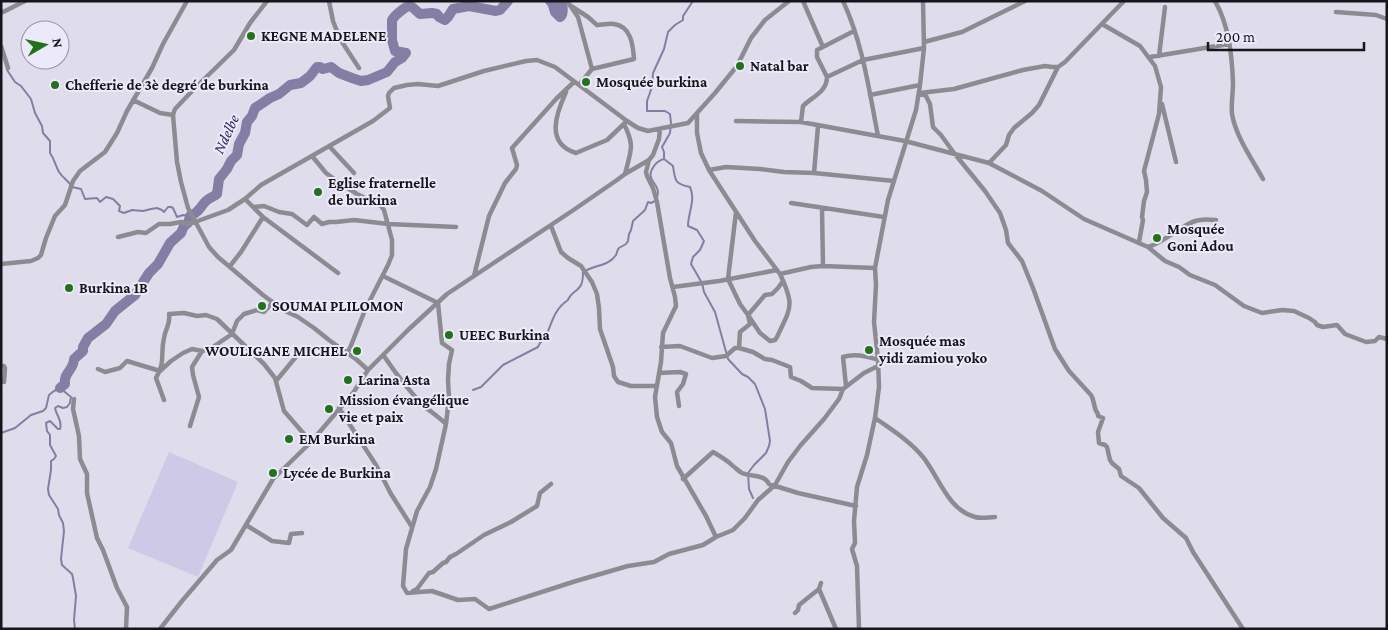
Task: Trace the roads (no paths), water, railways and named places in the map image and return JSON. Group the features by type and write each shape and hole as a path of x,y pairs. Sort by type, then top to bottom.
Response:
{"street":[{"path":"1,13 25,1"},
{"path":"1,264 31,261 41,255 55,216 65,205 74,181 80,171 105,152 117,133 187,1"},
{"path":"267,1 250,23 234,50 175,109 173,115 177,162 188,208 209,247 218,257 273,302 314,328 358,360 368,370"},
{"path":"329,1 340,39 359,68"},
{"path":"567,1 578,17 592,69"},
{"path":"118,237 138,232 146,233 158,224 181,222 187,224 228,210 261,186 373,122 390,108 388,96 394,88 418,84 438,86 484,71 526,61 537,60 555,67 626,122 638,128 648,131 688,123 737,66 752,38 765,20 788,1"},
{"path":"803,1 822,47"},
{"path":"843,1 863,60 878,136"},
{"path":"859,629 858,566 852,549 855,543 854,521 858,487 875,418 879,387 874,322 875,268 884,217 905,141 916,110 924,45 923,1"},
{"path":"827,77 863,60 924,45 962,32 1025,1"},
{"path":"989,163 1006,145 1008,136 1014,128 1032,113 1038,105 1058,67 1124,1"},
{"path":"1215,1 1222,12 1229,44 1234,122 1263,179"},
{"path":"474,276 489,216 505,182 516,169 517,165 512,148 568,88 576,84 592,69 634,59 630,36 623,26 614,24 598,25 588,16 571,6"},
{"path":"1159,56 1165,7"},
{"path":"1336,12 1376,15 1387,19"},
{"path":"1102,24 1140,46 1150,57 1161,86 1159,114 1144,170 1147,192 1144,201 1139,242"},
{"path":"801,122 803,106 819,94 826,84 827,77 816,53 817,50 854,30"},
{"path":"1150,57 1229,44"},
{"path":"1,46 8,68"},
{"path":"919,93 954,90 1023,70 1045,66 1058,67"},
{"path":"870,95 920,85"},
{"path":"568,88 560,104 555,121 557,140 561,145 576,153 606,140 626,122"},
{"path":"919,93 926,96 930,104 933,127 985,191 1000,213 1008,243 1022,261 1055,349 1069,371 1094,399 1094,408 1098,416 1103,418 1098,432 1099,444 1107,447 1110,460 1119,469 1121,476 1139,488 1158,513 1186,538 1243,629"},
{"path":"1160,98 1176,162"},
{"path":"133,100 160,112 173,115"},
{"path":"697,114 697,133 701,152 709,170 755,240 779,272 790,299 788,315 775,340 770,341 760,334 740,304 728,280 736,212"},
{"path":"736,121 801,122 905,141 989,163 1042,191 1084,219 1148,247 1190,275 1215,285 1244,306 1262,313 1288,310 1305,315 1323,328 1337,325 1345,334 1366,342 1375,341 1379,338 1387,339"},
{"path":"625,174 632,144 626,122"},
{"path":"814,173 818,126"},
{"path":"160,629 217,560 231,550 273,479 311,442 353,393 368,370 408,330 447,294 551,226 625,174 649,160 659,139 660,129"},
{"path":"329,146 354,173"},
{"path":"312,156 326,173 341,184 381,206 384,210 392,240 392,255 383,276 364,310 347,353"},
{"path":"649,160 646,172 657,202 676,306 663,332 655,397 657,417 662,432 671,443 677,466 683,479 706,516 716,537"},
{"path":"709,170 726,167 760,169 894,181"},
{"path":"245,199 263,217 338,273"},
{"path":"791,203 884,217"},
{"path":"253,207 264,206 278,212 292,214 307,225 314,218 322,224 354,220 388,224 456,227"},
{"path":"822,208 824,266"},
{"path":"230,266 263,217"},
{"path":"1148,247 1190,223 1199,220 1216,220"},
{"path":"551,226 561,252 581,266 592,282 600,308 600,329 613,367 614,376 618,382 631,386 657,386"},
{"path":"673,287 811,267 875,268"},
{"path":"383,276 438,303"},
{"path":"748,315 765,295 772,294 778,288 783,280"},
{"path":"160,371 171,360 182,353 192,349 202,351 210,349 232,334 237,320 244,314 257,310 264,312 273,302"},
{"path":"407,593 403,586 406,549 417,511 430,487 436,469 446,424 449,398 448,380 452,350 442,343 438,303"},
{"path":"164,400 156,378 163,360 164,334 168,329 169,314 206,315 217,319 264,364 275,378 284,411 311,442"},
{"path":"740,348 740,332 750,324 748,315"},
{"path":"661,347 680,346 712,358 726,356 735,348 740,348 790,367 791,377 812,388 844,388"},
{"path":"276,381 300,350"},
{"path":"190,426 199,397 192,367 202,351"},
{"path":"844,388 843,357 859,355 878,363"},
{"path":"384,356 396,375 411,392 446,424"},
{"path":"98,369 105,372 120,368 127,360 160,371"},
{"path":"407,593 432,591 458,600 475,598 489,609 576,580 628,566 654,562 669,554 703,545 733,530 745,518 758,500 775,485 788,462 824,419 844,388 878,363"},
{"path":"1,366 5,368 4,382"},
{"path":"659,372 680,372 686,374 683,384 677,392 678,406"},
{"path":"74,399 73,409 79,436 80,459 87,474 87,493 97,538 117,588 127,607 126,629"},
{"path":"339,408 412,527"},
{"path":"875,418 904,438 923,457 949,497 960,509 977,518 995,517"},
{"path":"683,479 713,452 739,472 750,476 762,476 770,484 798,493 856,506"},
{"path":"407,593 417,589 429,573 433,572 450,557 484,535 538,506 540,493 551,484"},
{"path":"246,525 272,542 289,543 292,534 302,533"},
{"path":"795,613 821,583"},
{"path":"818,588 836,629"}],"waterway":[{"name":"Ndelbe","path":"60,388 65,384 74,359 83,351 88,338 106,324 115,311 135,295 149,273 158,264 170,243 188,223 190,216 198,211 207,200 217,194 219,179 237,155 247,122 255,108 290,85 301,83 317,67 323,69 331,67 339,73 361,81 387,72 406,53 395,51 392,40 392,20 408,6 420,14 437,14 445,20 453,9 469,6 496,11 500,10 508,1"},
{"name":"Ndelbe","path":"550,1 555,12 560,17 563,10 561,1"},
{"path":"664,159 662,147 670,133 670,114 665,111 647,111 647,101 652,87 653,73 664,49 668,32 683,20 683,16 693,1"},
{"path":"7,70 31,99 43,133 50,141 50,153 59,172 72,187 81,189 85,199 97,198 100,202 106,197 113,199 120,206 119,211 124,213 132,210 143,211 157,208 164,212 168,207 171,207 177,217 183,215 190,216"},
{"path":"664,159 673,166 677,181 681,185 690,187 692,192 688,226 697,230 704,241 700,250 693,257 691,264 715,312 728,359 755,384 765,409 770,441 766,453 748,473 749,489 753,498"},
{"path":"657,197 658,192 651,179 651,171 657,162 664,159"},
{"path":"473,390 481,387 503,365 538,347 545,338 559,308 581,285 583,272 613,259 619,248 628,241 633,221 645,210 648,202 655,201"},
{"path":"1,433 15,428 31,415 43,411 46,408 49,395 54,391 60,388 71,397 67,407 58,406 55,408 60,421 60,429 50,421 46,423 47,431 50,435 50,445 56,456 51,461 48,489 49,495 58,509 63,523 61,559 62,565 72,574 73,578 76,596 75,629"}],"place":[{"name":"KEGNE MADELENE","path":"251,36"},
{"name":"Natal bar","path":"740,66"},
{"name":"Mosquée burkina","path":"586,82"},
{"name":"Chefferie de 3è degré de burkina","path":"55,85"},
{"name":"Eglise fraternelle de burkina","path":"318,192"},
{"name":"Mosquée Goni Adou","path":"1157,238"},
{"name":"Burkina 1B","path":"69,288"},
{"name":"SOUMAI PLILOMON","path":"262,306"},
{"name":"UEEC Burkina","path":"449,335"},
{"name":"Mosquée mas yidi zamiou yoko","path":"869,350"},
{"name":"WOULIGANE MICHEL","path":"357,351"},
{"name":"Larina Asta","path":"348,380"},
{"name":"Mission évangélique vie et paix","path":"329,409"},
{"name":"EM Burkina","path":"289,439"},
{"name":"Lycée de Burkina","path":"273,473"}]}
